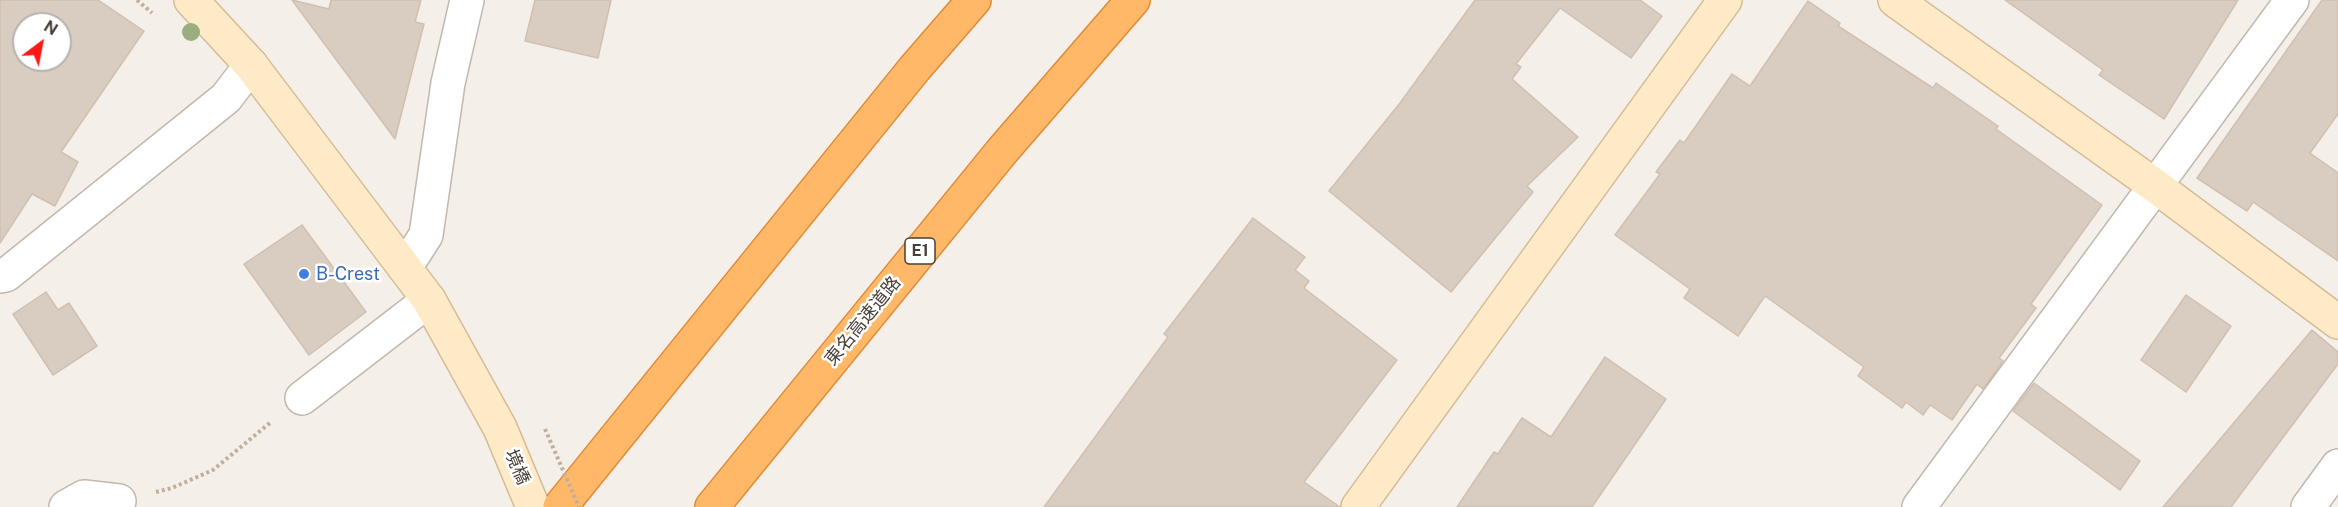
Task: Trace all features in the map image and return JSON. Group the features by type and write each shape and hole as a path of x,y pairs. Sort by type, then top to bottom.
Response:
{"highway":[{"path":"560,507 915,68 974,0"},
{"name":"東名高速道路","path":"712,507 1002,150 1133,0"}],"street":[{"name":"境橋","path":"191,0 251,65 429,300 500,428 533,507"},
{"path":"405,268 426,235 448,83 467,0"},
{"path":"1358,507 1725,0"},
{"path":"1895,0 2154,185 2338,322"},
{"path":"1919,507 2292,0"},
{"path":"0,276 6,275 225,98 251,65"},
{"path":"302,398 429,300"},
{"path":"2308,507 2338,466"},
{"path":"66,507 84,497 119,501"}],"path":[{"path":"119,501 172,488 213,470 302,398"},
{"path":"545,429 579,507"}],"building":[{"path":"0,0 98,0 144,31 61,152 78,162 55,206 32,194 0,243"},
{"path":"292,0 329,9 331,0 421,0 415,22 424,24 395,139"},
{"path":"535,0 611,0 598,58 525,41"},
{"path":"1475,0 1640,0 1662,16 1631,58 1560,8 1516,64 1521,67 1512,79 1578,137 1527,186 1533,192 1451,292 1329,191 1400,103"},
{"path":"2005,0 2238,0 2164,119 2099,75 2103,70"},
{"path":"2322,0 2338,0 2338,114 2310,153 2338,173 2338,261 2253,202 2247,211 2197,178"},
{"path":"1808,1 1840,23 1838,26 1933,88 1936,83 1998,126 1996,129 2102,205 2031,304 2036,308 1999,358 2003,361 1983,389 1977,384 1952,420 1930,405 1923,415 1906,402 1902,408 1858,376 1864,367 1765,296 1738,336 1684,298 1690,289 1615,235 1660,174 1656,172 1680,140 1684,143 1732,74 1750,86"},
{"path":"1253,218 1305,257 1295,270 1309,281 1304,288 1397,360 1304,482 1340,507 1044,507 1168,337 1164,334"},
{"path":"302,225 366,312 309,355 244,264"},
{"path":"46,292 58,310 69,303 97,346 53,375 13,314"},
{"path":"2186,295 2231,326 2186,392 2141,360"},
{"path":"2312,330 2338,352 2338,364 2231,507 2163,507"},
{"path":"1605,357 1666,399 1592,507 1457,507 1494,452 1498,454 1522,418 1551,437"},
{"path":"2034,383 2140,461 2120,490 2013,411"}],"place":[{"name":"B-Crest","path":"304,274"}]}
